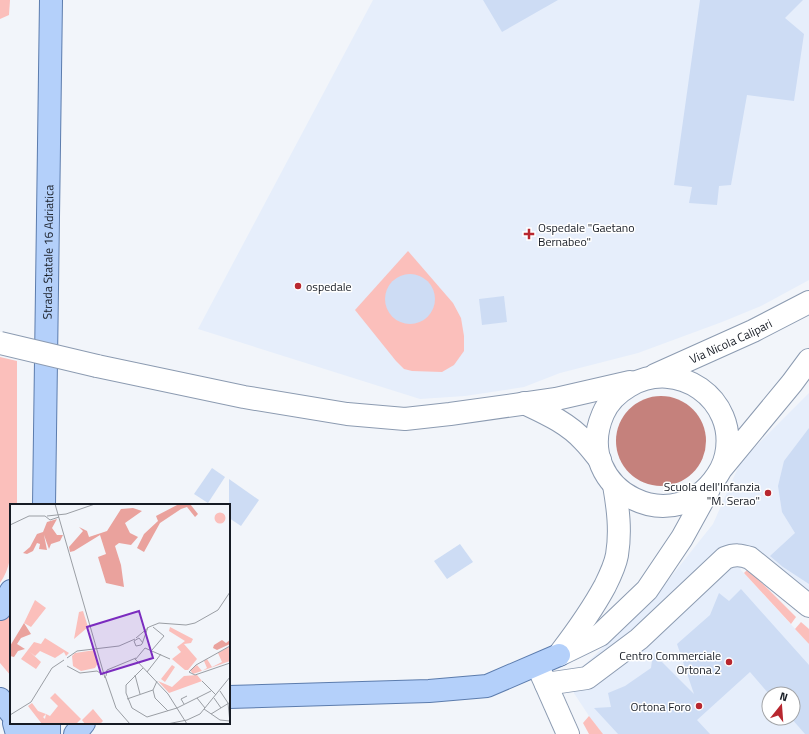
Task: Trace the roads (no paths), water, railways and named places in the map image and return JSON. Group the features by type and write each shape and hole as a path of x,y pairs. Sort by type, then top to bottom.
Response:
{"main road":[{"name":"Strada Statale 16 Adriatica","path":"44,504 51,0"},
{"path":"35,504 45,461"},
{"path":"45,461 53,504"},
{"path":"0,609 10,593"},
{"path":"230,697 429,691 487,686 542,674 559,655"},
{"path":"0,698 10,712"},
{"path":"14,724 17,734"},
{"path":"75,734 83,724"}],"street":[{"name":"Via Nicola Calipari","path":"644,379 753,331 809,302"},
{"path":"0,343 97,366 244,397 347,414 405,419 422,418 556,398 644,379 672,377 702,389 710,396 722,414 727,435 726,456 718,475 682,538 647,590 600,635 559,655"},
{"path":"644,379 617,394 608,405 603,413 597,431 597,449 605,473 614,485 628,497 646,504 665,506 684,503 700,494 718,475 809,360"},
{"path":"524,403 569,427 584,440 600,460"},
{"path":"559,655 583,622 614,568 619,537 618,510 614,485"},
{"path":"568,734 542,674 587,678 639,639 725,558 733,555 739,555 750,558 809,606"}],"place":[{"name":"Ospedale \"Gaetano Bernabeo\"","path":"529,234"},
{"name":"ospedale","path":"298,286"},
{"name":"Scuola dell'Infanzia \"M. Serao\"","path":"768,493"},
{"name":"Centro Commerciale Ortona 2","path":"729,662"},
{"name":"Ortona Foro","path":"699,706"}]}
